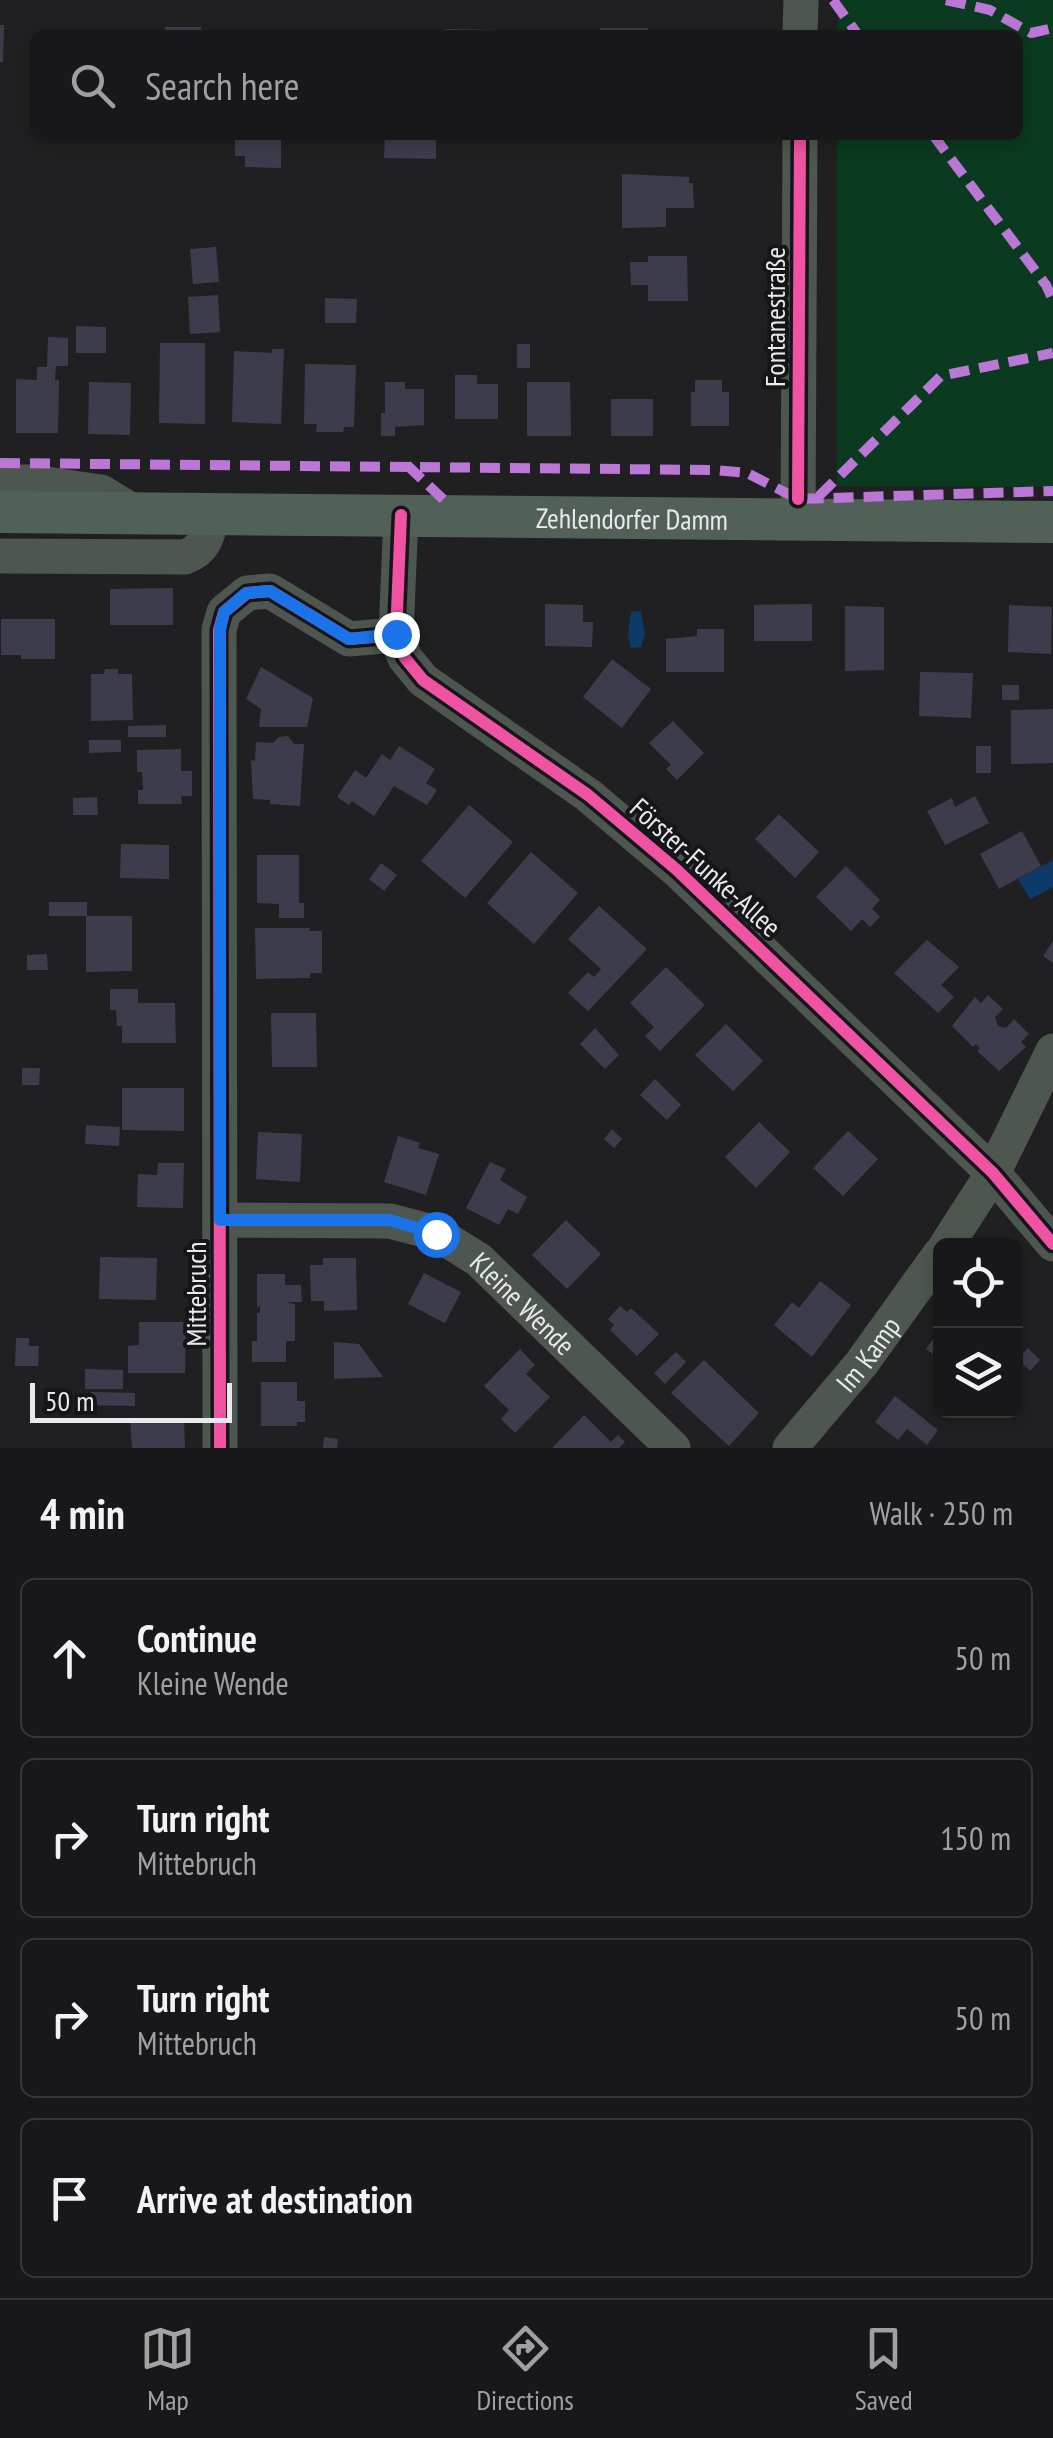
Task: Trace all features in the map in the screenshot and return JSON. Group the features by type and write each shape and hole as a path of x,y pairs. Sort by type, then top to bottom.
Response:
{"main road":[{"name":"Zehlendorfer Damm","path":"0,512 212,516 798,508 1053,522"}],"street":[{"path":"800,30 801,0"},
{"name":"Fontanestraße","path":"798,508 800,140"},
{"path":"0,482 32,482 101,492 137,514"},
{"path":"396,634 401,515"},
{"path":"0,556 185,557 196,553 208,538 212,516"},
{"name":"Mittebruch","path":"220,1448 220,630 224,612 246,593 270,591 349,639 396,634"},
{"name":"Förster-Funke-Allee","path":"396,634 405,658 423,680 588,795 677,870 993,1173 1053,1244"},
{"path":"951,1238 993,1173 1053,1052"},
{"name":"Kleine Wende","path":"220,1220 390,1220 436,1234 479,1260 672,1448"},
{"name":"Im Kamp","path":"790,1448 861,1364 933,1264"}],"green space":[{"path":"838,0 1053,0 1053,487 837,486 837,140 1023,140 1023,30 838,30"}],"water":[{"path":"641,611 645,635 641,647 631,648 631,612"},
{"path":"1053,860 1053,887 1030,899 1018,879"}],"building":[{"path":"0,25 4,25 3,62 0,62"},
{"path":"165,27 201,27 201,30"},
{"path":"600,28 648,28 648,30"},
{"path":"235,140 281,140 281,168 245,167 245,156 235,156"},
{"path":"385,140 436,140 436,159 384,158"},
{"path":"622,174 689,177 694,208 666,208 666,227 622,228"},
{"path":"216,247 219,282 193,284 190,249"},
{"path":"648,256 687,256 688,301 648,301 648,285 631,285 630,262 648,262"},
{"path":"218,295 220,332 190,334 188,297"},
{"path":"325,298 357,299 356,323 325,323"},
{"path":"76,326 106,327 106,353 76,353"},
{"path":"48,337 68,338 68,366 56,366 58,433 16,433 16,379 37,380 37,367 47,367"},
{"path":"160,343 205,343 205,424 159,423"},
{"path":"517,344 530,344 530,368 517,368"},
{"path":"272,349 284,349 281,424 232,422 234,351 272,353"},
{"path":"305,364 356,365 354,427 344,427 343,432 316,432 317,424 304,424"},
{"path":"455,375 477,375 477,384 498,384 498,419 455,419"},
{"path":"695,380 722,380 722,392 729,392 729,426 691,426"},
{"path":"89,382 131,383 130,435 88,434"},
{"path":"385,382 405,382 405,389 424,389 424,425 395,427 395,436 381,436"},
{"path":"527,382 570,382 571,436 527,436"},
{"path":"611,399 653,399 653,436 611,436"},
{"path":"173,588 173,625 110,625 110,589"},
{"path":"545,604 583,605 583,622 593,622 592,647 545,646"},
{"path":"812,604 812,641 754,641 754,605"},
{"path":"1009,605 1052,607 1051,654 1008,652"},
{"path":"845,606 884,607 884,670 845,671"},
{"path":"1,619 55,619 55,659 1,655"},
{"path":"697,629 724,629 724,672 666,672 666,639 697,636"},
{"path":"612,659 651,689 622,728 583,697"},
{"path":"261,667 313,698 307,727 259,727 261,709 246,699"},
{"path":"105,669 132,674 133,720 91,721 91,674 104,674"},
{"path":"920,672 973,673 971,718 919,716"},
{"path":"1002,685 1019,685 1019,700 1002,700"},
{"path":"1053,709 1053,763 1011,764 1011,710"},
{"path":"673,721 704,753 677,780 666,769 671,765 649,743"},
{"path":"166,725 166,737 128,737 128,726"},
{"path":"288,736 294,744 304,744 300,806 253,799 251,760 255,761 256,742 273,743"},
{"path":"89,740 121,740 121,752 89,753"},
{"path":"399,746 435,769 426,783 437,790 427,805 394,786 374,816 352,801 349,805 337,797 355,770 366,778 382,754 390,760"},
{"path":"976,746 991,746 991,773 976,773"},
{"path":"181,749 181,771 192,771 192,796 181,796 182,804 138,804 138,790 143,790 142,772 137,772 137,750"},
{"path":"975,796 989,823 945,845 927,811 952,798 955,807"},
{"path":"97,797 98,815 73,815 73,798"},
{"path":"469,805 513,842 465,898 421,861"},
{"path":"779,814 819,852 795,878 755,839"},
{"path":"1022,831 1041,866 999,889 980,854"},
{"path":"121,844 169,845 169,879 120,878"},
{"path":"531,852 578,893 534,944 487,903"},
{"path":"257,855 299,855 299,903 304,903 304,918 279,918 279,904 257,903"},
{"path":"381,863 397,875 384,891 369,879"},
{"path":"846,866 880,900 872,909 880,917 870,927 862,919 851,931 816,897"},
{"path":"49,902 87,902 87,916 49,916"},
{"path":"599,906 647,949 588,1011 568,993 588,972 594,977 601,969 568,939"},
{"path":"86,916 132,916 132,971 86,972"},
{"path":"255,928 322,931 322,973 310,973 310,978 256,979"},
{"path":"927,940 959,967 941,985 954,997 938,1013 894,973"},
{"path":"1053,941 1053,963 1043,956"},
{"path":"47,954 48,970 27,970 27,955"},
{"path":"666,967 705,1005 660,1051 645,1036 654,1027 630,1003"},
{"path":"110,989 138,989 138,1003 175,1003 176,1043 122,1043 122,1026 117,1026 116,1010 110,1010"},
{"path":"988,995 1003,1009 995,1017 998,1026 1006,1028 1014,1019 1029,1034 1021,1042 1026,1047 999,1071 977,1051 980,1048 976,1044 973,1047 952,1026 975,997 981,1003"},
{"path":"271,1013 316,1013 317,1067 272,1067"},
{"path":"726,1024 763,1061 733,1091 695,1055"},
{"path":"595,1028 619,1055 605,1069 580,1044"},
{"path":"22,1068 40,1068 39,1085 22,1085"},
{"path":"655,1079 681,1105 667,1120 640,1095"},
{"path":"122,1088 184,1088 184,1131 122,1130"},
{"path":"759,1122 790,1152 756,1188 725,1157"},
{"path":"86,1125 120,1127 119,1146 85,1144"},
{"path":"612,1129 622,1139 614,1148 604,1139"},
{"path":"848,1131 878,1159 843,1196 813,1168"},
{"path":"258,1132 302,1134 300,1182 256,1179"},
{"path":"398,1136 439,1154 426,1195 384,1182"},
{"path":"490,1162 506,1169 500,1180 527,1197 518,1214 508,1209 499,1225 466,1208"},
{"path":"158,1163 184,1163 183,1208 137,1207 138,1174 157,1175"},
{"path":"566,1220 601,1254 567,1289 532,1255"},
{"path":"100,1257 157,1258 156,1300 99,1299"},
{"path":"323,1258 356,1258 357,1310 324,1311 324,1301 311,1301 310,1265 323,1265"},
{"path":"424,1273 461,1292 445,1323 408,1304"},
{"path":"257,1274 285,1274 285,1285 301,1285 302,1302 285,1302 295,1304 295,1341 286,1341 286,1362 252,1362 252,1341 257,1341 260,1313"},
{"path":"820,1281 851,1305 812,1357 774,1325 792,1302 799,1308"},
{"path":"620,1306 627,1312 631,1308 659,1334 637,1356 610,1330 614,1325 608,1319"},
{"path":"139,1322 186,1322 185,1373 128,1373 128,1346 139,1345"},
{"path":"16,1338 29,1338 29,1346 39,1346 38,1366 15,1366"},
{"path":"334,1342 359,1344 383,1377 334,1379"},
{"path":"1028,1348 1040,1360 1030,1371 1023,1364 1023,1354"},
{"path":"520,1349 535,1365 526,1374 550,1397 515,1433 501,1419 509,1410 484,1386"},
{"path":"676,1352 686,1362 665,1384 654,1373"},
{"path":"704,1360 759,1413 729,1446 671,1393"},
{"path":"85,1369 123,1370 123,1389 85,1389"},
{"path":"261,1382 297,1382 297,1401 305,1401 305,1422 297,1422 297,1426 261,1426"},
{"path":"91,1392 135,1393 135,1406 91,1405"},
{"path":"895,1396 938,1430 927,1445 907,1429 898,1440 875,1422"},
{"path":"584,1415 611,1442 618,1435 625,1442 619,1448 552,1448"},
{"path":"184,1419 185,1448 132,1448 130,1421"},
{"path":"324,1437 338,1439 337,1448 323,1448"}],"marked path":[{"path":"833,0 854,30"},
{"path":"946,0 990,10 1031,33 1053,28"},
{"path":"937,140 1046,285 1053,300"},
{"path":"819,496 941,376 1053,353"},
{"path":"0,463 715,470 747,473 798,499 1053,491"},
{"path":"407,465 446,502"}],"cycle path":[{"path":"798,499 800,140"},
{"path":"401,515 396,635 405,658 423,680 588,795 677,870 993,1173 1053,1244"},
{"path":"220,1448 219,630 224,612 247,593 270,591 349,639 396,635"}],"route":[{"path":"396,634 349,639 270,591 246,593 224,612 220,630 220,1220 390,1220 436,1234"}]}
